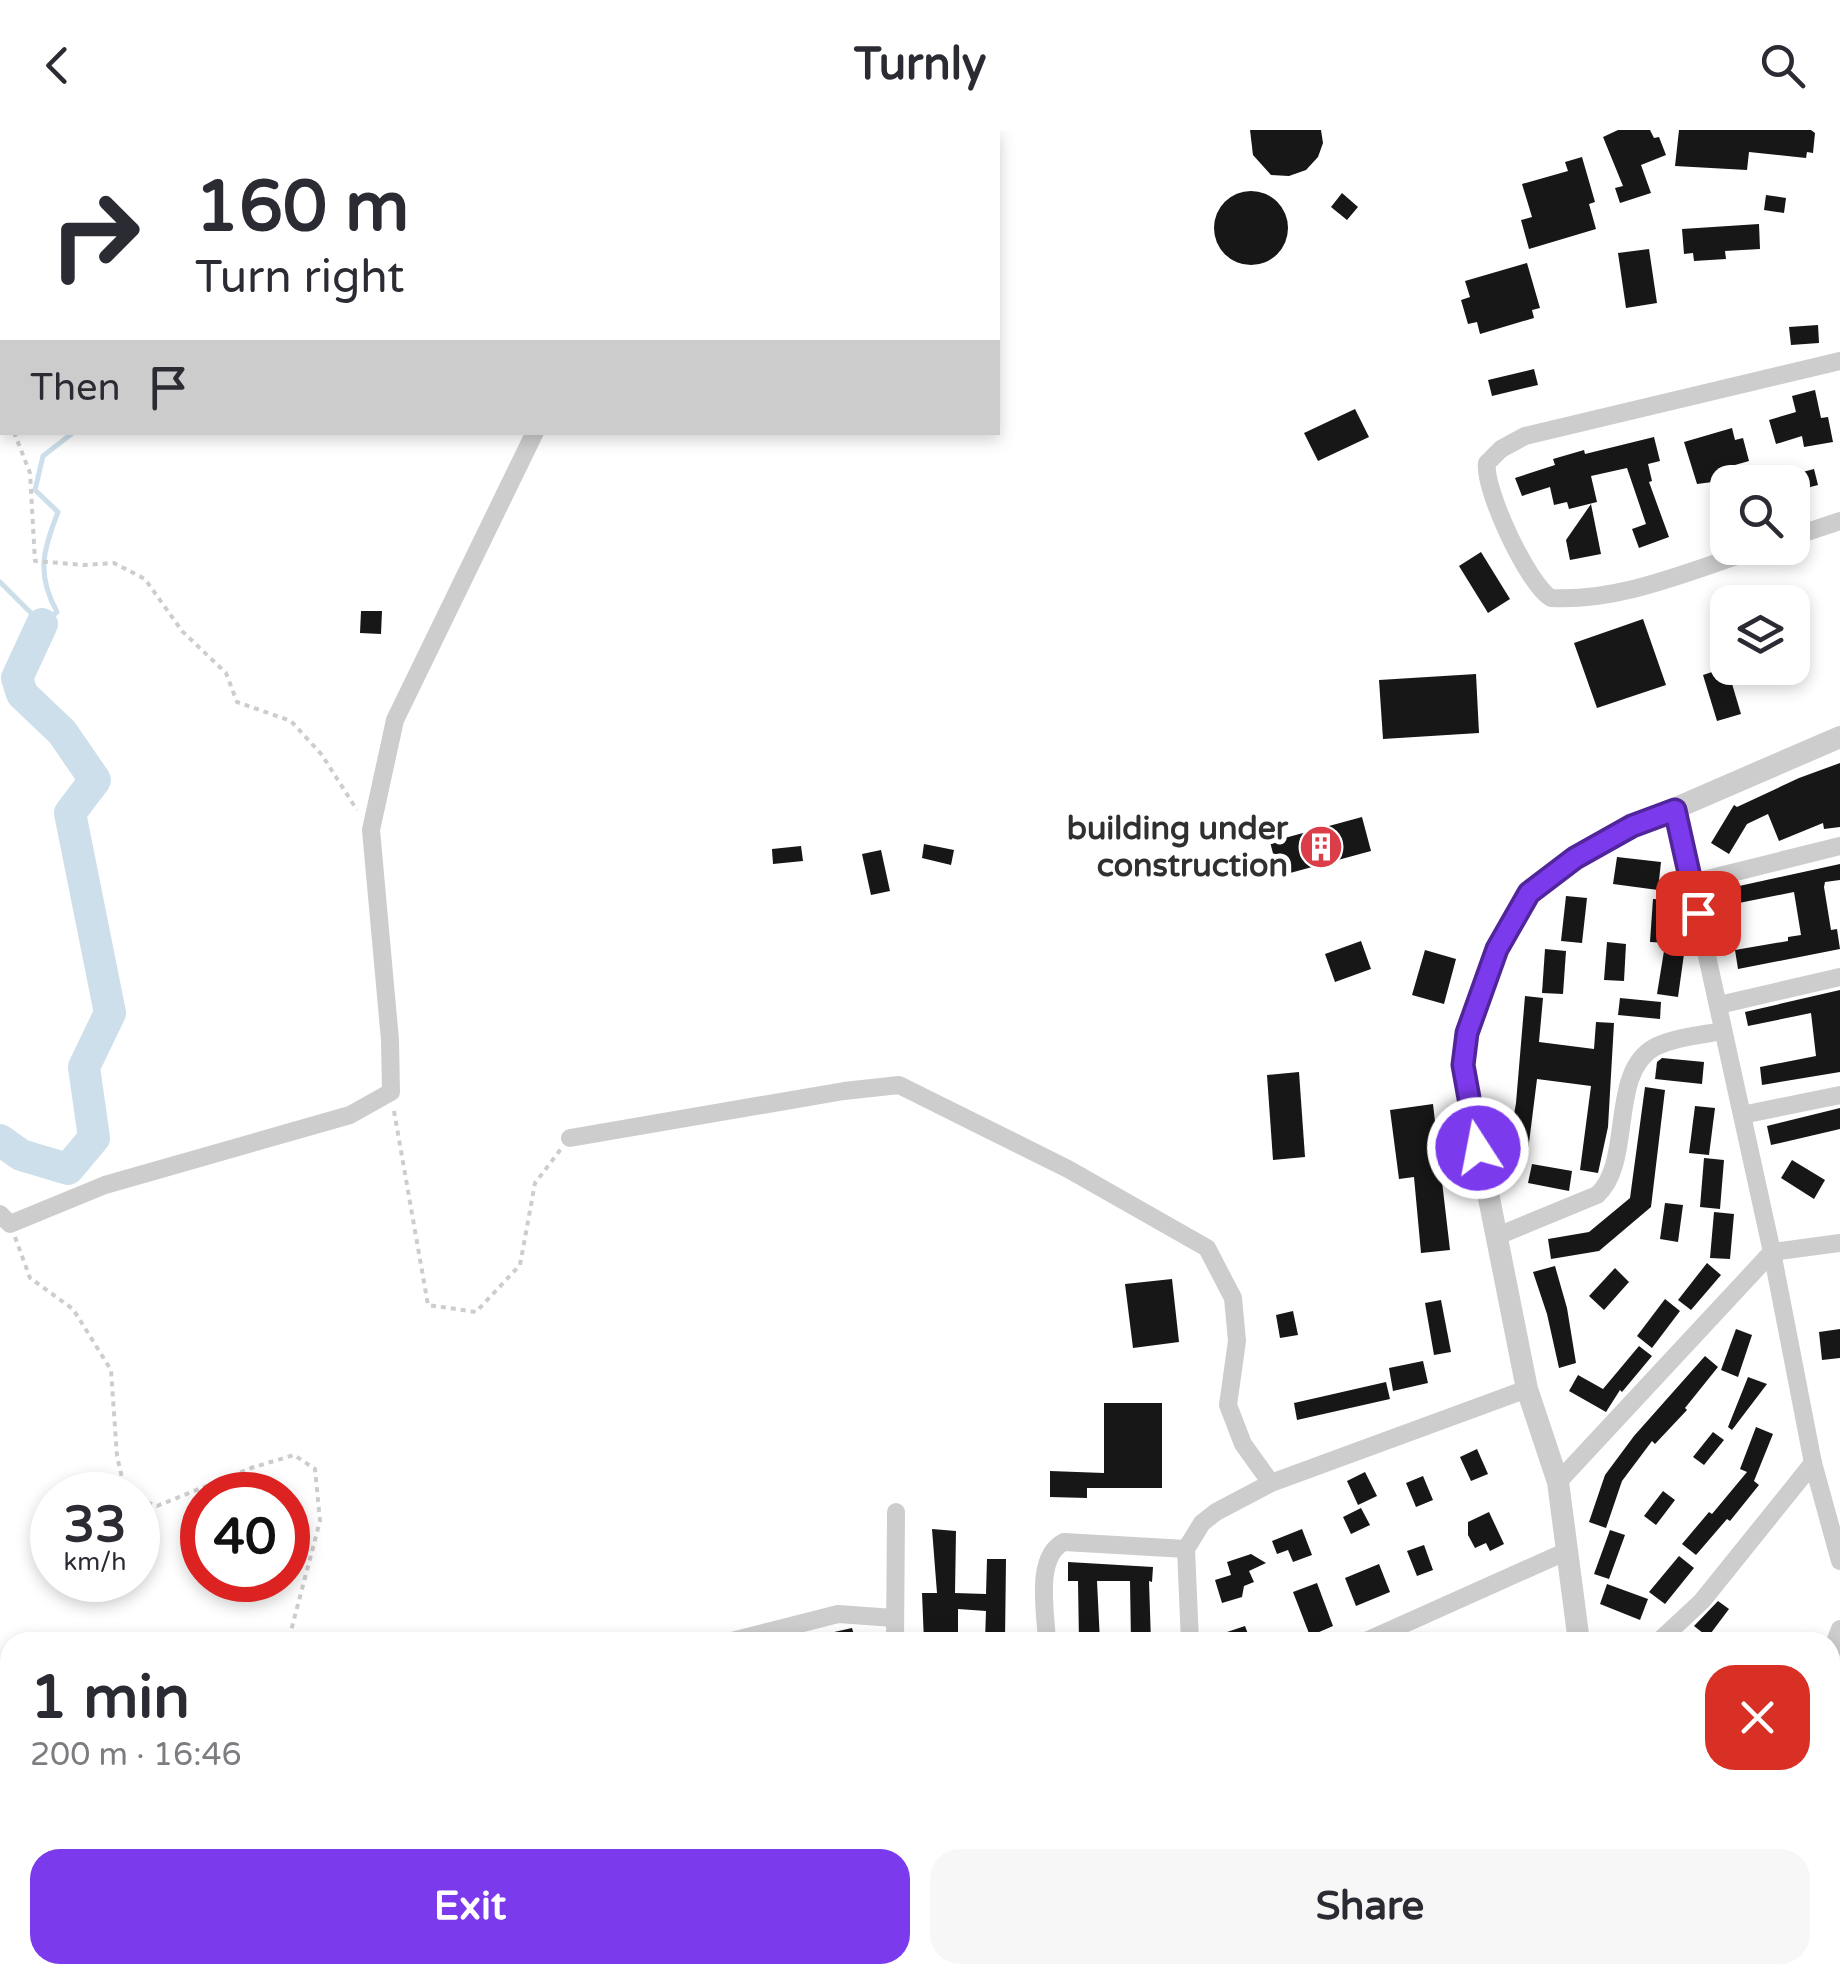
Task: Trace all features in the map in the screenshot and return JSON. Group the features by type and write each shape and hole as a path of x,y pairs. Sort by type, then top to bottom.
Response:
{"street":[{"path":"1710,564 1604,594 1550,598 1526,568 1488,482 1487,462 1500,449 1525,436 1840,361"},
{"path":"5,1219 105,1184 350,1115 391,1092 390,1040 370,830 395,720 533,435"},
{"path":"1810,531 1840,521"},
{"path":"1577,1632 1558,1482 1527,1389 1463,1065 1467,1033 1497,949 1529,893 1575,858 1632,826 1840,737"},
{"path":"1675,810 1772,1252 1813,1462 1840,1562"},
{"path":"1692,882 1840,846"},
{"path":"1719,1005 1840,977"},
{"path":"1496,1238 1596,1195 1606,1186 1614,1173 1624,1100 1638,1064 1651,1049 1678,1039 1724,1031"},
{"path":"570,1138 899,1085 1068,1169 1207,1248 1233,1298 1237,1341 1228,1405 1242,1444 1271,1483"},
{"path":"1742,1115 1840,1094"},
{"path":"1558,1482 1772,1252 1840,1244"},
{"path":"1190,1632 1186,1549 1202,1523 1271,1483 1527,1389"},
{"path":"1669,1632 1702,1601 1813,1462"},
{"path":"895,1632 896,1512"},
{"path":"1046,1632 1045,1577 1048,1556 1054,1547 1064,1542 1186,1549"},
{"path":"1386,1632 1565,1552"},
{"path":"767,1632 838,1614 894,1618"}],"path":[{"path":"15,435 30,473 34,561 114,563 144,579 182,631 226,674 237,702 290,722 322,755 370,830"},
{"path":"391,1092 428,1305 476,1312 520,1265 535,1183 570,1138"},
{"path":"5,1219 30,1278 73,1310 110,1370 120,1472"},
{"path":"160,1505 294,1455 315,1469 320,1521 291,1632"}],"building":[{"path":"1250,130 1321,130 1323,143 1318,157 1306,170 1289,176 1271,175 1253,155"},
{"path":"1618,130 1650,130 1654,138 1659,137 1666,155 1641,165 1651,193 1620,203 1615,188 1623,186 1603,137"},
{"path":"1679,130 1815,133 1813,153 1807,152 1806,158 1749,152 1747,170 1675,166"},
{"path":"1582,157 1595,202 1589,204 1596,229 1529,249 1521,220 1532,217 1522,184 1568,171 1565,162"},
{"path":"1251,191 1277,202 1288,228 1277,254 1251,265 1225,254 1214,228 1225,202"},
{"path":"1342,193 1358,207 1347,220 1331,207"},
{"path":"1766,195 1786,198 1784,213 1764,210"},
{"path":"1759,224 1760,249 1725,251 1726,259 1694,261 1693,253 1684,254 1682,229"},
{"path":"1649,249 1657,303 1626,308 1618,253"},
{"path":"1527,263 1540,308 1532,310 1534,318 1480,334 1477,322 1468,324 1461,300 1470,297 1465,281"},
{"path":"1818,325 1819,343 1791,345 1789,327"},
{"path":"1534,369 1538,385 1492,396 1488,380"},
{"path":"1815,390 1821,418 1828,417 1833,442 1804,447 1802,436 1776,444 1769,420 1796,412 1792,396"},
{"path":"1355,409 1369,437 1318,461 1304,433"},
{"path":"1732,428 1735,440 1743,438 1749,461 1710,465 1710,482 1697,484 1684,442"},
{"path":"1654,437 1660,461 1648,464 1652,481 1649,482 1669,537 1639,548 1632,529 1646,524 1627,468 1591,476 1597,502 1569,509 1567,502 1554,505 1550,487 1522,496 1515,478 1555,465 1553,459"},
{"path":"1814,469 1818,485 1810,487 1810,470"},
{"path":"1591,504 1601,554 1570,560 1566,540"},
{"path":"1481,552 1510,599 1488,613 1459,566"},
{"path":"361,611 382,611 381,634 360,633"},
{"path":"1643,619 1666,685 1597,708 1574,643"},
{"path":"1710,673 1710,685 1732,685 1741,714 1717,721 1703,675"},
{"path":"1476,674 1479,733 1383,739 1379,680"},
{"path":"1840,763 1840,827 1824,829 1823,823 1779,841 1768,814 1747,824 1729,854 1711,843 1734,805"},
{"name":"building under construction","path":"1362,817 1371,851 1279,876 1270,842"},
{"path":"924,844 954,850 951,865 922,858"},
{"path":"801,846 803,861 773,864 772,849"},
{"path":"881,850 890,891 871,895 862,854"},
{"path":"1617,857 1661,862 1658,890 1613,884"},
{"path":"1840,864 1840,880 1825,882 1824,887 1831,930 1837,929 1840,949 1738,969 1735,950 1801,935 1794,892 1724,906 1721,890"},
{"path":"1566,896 1587,898 1582,943 1561,941"},
{"path":"1653,899 1672,900 1669,943 1650,942"},
{"path":"1361,941 1371,969 1335,982 1325,954"},
{"path":"1607,942 1626,944 1624,981 1604,980"},
{"path":"1545,949 1566,951 1563,994 1542,993"},
{"path":"1425,950 1456,959 1444,1004 1412,995"},
{"path":"1664,951 1684,954 1678,997 1657,994"},
{"path":"1840,990 1840,1072 1762,1085 1760,1067 1816,1056 1811,1013 1748,1026 1745,1012"},
{"path":"1525,996 1543,998 1539,1042 1594,1049 1596,1022 1614,1023 1608,1127 1598,1173 1580,1170 1591,1086 1537,1079 1528,1151 1508,1148"},
{"path":"1620,998 1661,1002 1660,1019 1618,1015"},
{"path":"1662,1058 1704,1062 1702,1084 1655,1079 1657,1062"},
{"path":"1299,1072 1305,1157 1273,1160 1267,1075"},
{"path":"1645,1087 1665,1090 1651,1207 1599,1251 1551,1259 1548,1239 1589,1232 1630,1198"},
{"path":"1433,1104 1450,1250 1421,1253 1414,1177 1399,1179 1390,1110"},
{"path":"1695,1106 1715,1108 1709,1155 1689,1153"},
{"path":"1840,1108 1840,1129 1771,1145 1767,1126"},
{"path":"1704,1158 1724,1160 1720,1209 1700,1207"},
{"path":"1792,1160 1825,1180 1814,1199 1781,1178"},
{"path":"1532,1164 1572,1171 1569,1191 1528,1183"},
{"path":"1665,1203 1683,1205 1678,1242 1660,1239"},
{"path":"1714,1212 1734,1214 1730,1259 1710,1258"},
{"path":"1707,1263 1721,1275 1691,1310 1678,1300"},
{"path":"1555,1266 1576,1363 1559,1368 1533,1272"},
{"path":"1615,1268 1629,1282 1604,1310 1589,1296"},
{"path":"1172,1279 1179,1342 1133,1348 1125,1284"},
{"path":"1665,1299 1680,1311 1652,1348 1637,1336"},
{"path":"1441,1300 1451,1352 1434,1355 1425,1303"},
{"path":"1293,1311 1298,1335 1280,1338 1276,1315"},
{"path":"1736,1329 1752,1335 1738,1377 1721,1370"},
{"path":"1840,1329 1840,1358 1822,1360 1819,1332"},
{"path":"1639,1346 1652,1356 1620,1390 1606,1412 1569,1391 1578,1375 1603,1389"},
{"path":"1705,1356 1718,1367 1687,1410 1655,1444 1652,1441 1622,1481 1606,1528 1589,1522 1605,1475"},
{"path":"1423,1361 1428,1383 1393,1391 1389,1368"},
{"path":"1748,1377 1767,1384 1732,1430 1728,1427"},
{"path":"1386,1382 1390,1399 1297,1420 1294,1403"},
{"path":"1104,1403 1162,1403 1162,1488 1087,1488 1087,1498 1050,1497 1050,1471 1104,1473"},
{"path":"1756,1427 1773,1434 1754,1481 1759,1485 1696,1555 1682,1544 1747,1472 1740,1469"},
{"path":"1713,1432 1724,1440 1704,1465 1693,1457"},
{"path":"1477,1449 1488,1474 1471,1481 1460,1457"},
{"path":"1365,1472 1377,1496 1358,1505 1347,1481"},
{"path":"1423,1476 1433,1500 1416,1507 1406,1483"},
{"path":"1663,1491 1675,1500 1656,1525 1644,1516"},
{"path":"1361,1508 1370,1525 1351,1534 1343,1517"},
{"path":"1489,1512 1504,1544 1490,1551 1486,1543 1475,1548 1468,1535 1468,1522"},
{"path":"932,1529 956,1531 955,1593 986,1594 987,1559 1006,1559 1005,1632 985,1632 986,1611 958,1609 958,1632 924,1632 922,1593 937,1593"},
{"path":"1302,1529 1312,1555 1293,1562 1288,1550 1277,1554 1272,1541"},
{"path":"1610,1530 1625,1535 1609,1579 1594,1574"},
{"path":"1424,1545 1433,1570 1417,1576 1407,1551"},
{"path":"1251,1554 1266,1563 1249,1571 1254,1582 1244,1586 1242,1597 1222,1603 1215,1580 1231,1575 1227,1562"},
{"path":"1679,1556 1694,1568 1665,1604 1649,1592"},
{"path":"1068,1562 1153,1567 1152,1582 1149,1581 1151,1632 1131,1632 1130,1581 1097,1581 1100,1632 1079,1632 1078,1581 1068,1581"},
{"path":"1379,1564 1390,1592 1356,1606 1345,1578"},
{"path":"1317,1583 1333,1626 1308,1632 1293,1592"},
{"path":"1607,1584 1648,1599 1640,1620 1600,1604"},
{"path":"1718,1601 1729,1609 1712,1632 1702,1632 1694,1626"}],"waterway":[{"path":"0,582 42,624 57,612 46,586 44,562 58,512 35,490 43,456 70,435"},
{"path":"0,1140 21,1155 68,1169 94,1138 84,1067 110,1013 70,813 95,780 62,732 22,694 17,678 42,624"}],"place":[{"name":"building under construction","path":"1321,847"}],"route":[{"path":"1478,1148 1463,1065 1467,1033 1497,949 1529,893 1575,858 1632,826 1675,810 1698,913"}]}
